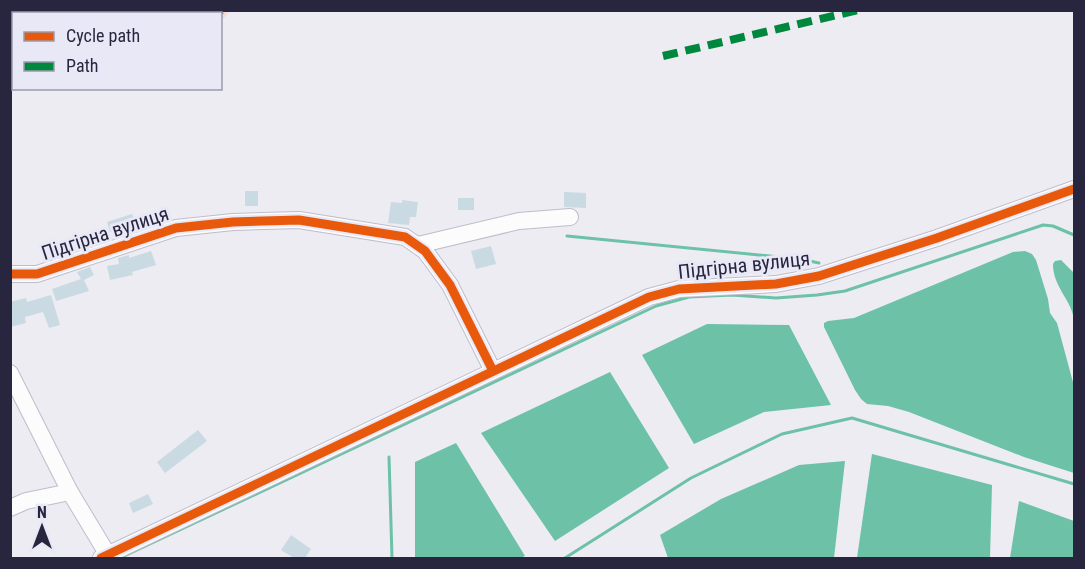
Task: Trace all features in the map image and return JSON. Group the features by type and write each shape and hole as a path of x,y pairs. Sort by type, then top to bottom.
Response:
{"street":[{"name":"Підгірна вулиця","path":"104,557 649,297 679,289 776,284 819,276 937,238 1074,189"},
{"path":"493,371 450,285 418,244 519,220 570,217"},
{"name":"Підгірна вулиця","path":"10,274 37,274 177,228 233,222 299,220 405,237 418,244"},
{"path":"10,373 104,557"},
{"path":"10,508 26,501 70,492"}],"shaded area":[{"path":"11,10 230,10 222,20 222,12 12,12 11,60"},
{"path":"1025,251 1032,254 1036,260 1050,313 1057,323 1074,386 1074,473 1024,457 909,412 888,406 867,404 855,390 824,327 824,323 828,321 854,318 1013,252"},
{"path":"1061,260 1074,273 1074,318 1054,272 1053,264"},
{"path":"707,324 789,325 831,405 764,412 694,444 642,355"},
{"path":"610,372 669,468 555,541 481,433"},
{"path":"456,443 525,556 520,558 415,558 415,462"},
{"path":"872,454 992,485 990,558 857,558"},
{"path":"845,461 834,558 668,558 660,535 721,499 799,465"},
{"path":"1019,501 1074,521 1074,558 1010,558"}],"building":[{"path":"245,191 258,191 258,206 245,206"},
{"path":"564,192 586,193 586,208 564,207"},
{"path":"458,198 474,198 474,210 458,210"},
{"path":"402,200 418,202 416,217 410,217 409,225 388,223 391,202 402,203"},
{"path":"132,214 136,224 110,232 107,222"},
{"path":"491,246 496,264 476,269 471,251"},
{"path":"151,251 156,265 132,272 133,275 110,280 107,266 119,264 118,258 129,255 129,258"},
{"path":"90,267 94,275 84,280 89,291 56,301 52,289 81,279 77,272"},
{"path":"51,295 60,325 49,328 43,312 25,317 26,323 10,327 10,302 26,298 27,302"},
{"path":"198,430 207,441 165,473 157,462"},
{"path":"148,494 153,504 133,513 129,503"},
{"path":"291,535 311,549 305,558 294,558 281,550"}],"waterway":[{"path":"120,558 656,306 689,297 732,295 776,298 845,291 1043,225 1053,226 1074,235"},
{"path":"567,236 800,259 819,263"},
{"path":"565,558 691,478 782,434 852,418 1074,484"},
{"path":"389,457 392,558"}],"marked path":[{"path":"217,12 222,10"},
{"path":"663,56 858,10"}],"cycle path":[{"path":"101,558 649,297 679,289 776,284 819,276 937,238 1074,189"},
{"path":"10,274 37,274 176,228 233,222 299,220 405,237 425,251 450,285 493,371"}]}
